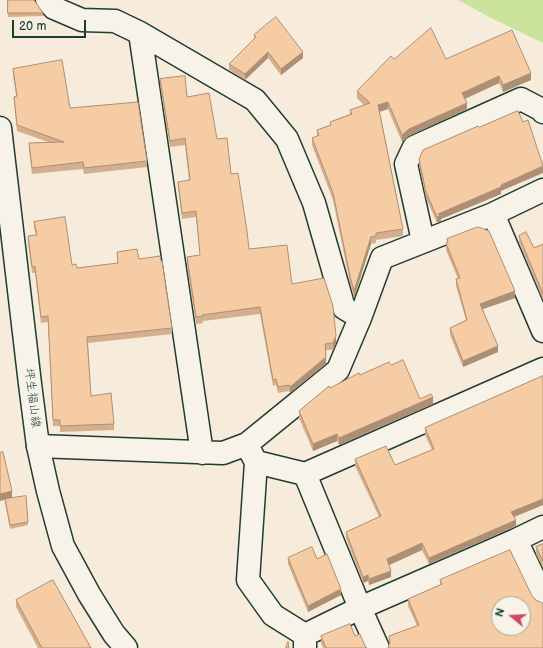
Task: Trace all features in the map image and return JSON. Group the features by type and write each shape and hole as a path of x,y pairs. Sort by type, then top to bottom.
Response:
{"street":[{"path":"48,0 54,8 82,20 115,21 140,33 255,100 287,139 314,203 344,308 360,318"},
{"path":"140,33 202,453"},
{"path":"423,241 406,164 414,147 521,99 542,110 543,112"},
{"name":"坪生福山線","path":"0,128 38,446 48,491 63,546 89,594 114,634 126,648"},
{"path":"543,190 493,214 382,258 360,318 338,370 251,453 248,580 273,615 305,642 360,608 543,527"},
{"path":"493,214 543,331"},
{"path":"38,446 202,453 251,453 305,474 543,369"},
{"path":"305,474 378,648"},
{"path":"516,540 543,597"}],"green space":[{"path":"458,0 543,0 543,43 489,17"}],"building":[{"path":"8,0 34,0 43,13 8,13"},
{"path":"276,17 303,52 281,69 268,52 245,74 229,64 256,37 254,35"},
{"path":"431,28 446,59 512,30 531,73 503,85 499,76 462,93 467,103 409,129 402,135 388,102 378,105 403,229 376,233 376,236 371,237 354,291 333,193 312,138 319,135 317,130 331,125 330,122 352,114 350,110 370,103 357,91 391,56 394,59"},
{"path":"62,60 70,108 138,102 147,161 84,168 83,162 32,168 29,143 64,142 17,125 14,97 17,96 13,69"},
{"path":"185,76 187,97 209,93 217,139 227,138 231,174 238,173 249,249 287,245 292,284 324,278 333,306 336,336 333,343 325,344 326,357 290,387 289,385 278,387 276,379 273,380 260,307 196,317 187,257 200,255 196,211 182,213 178,182 190,180 185,138 170,141 160,79"},
{"path":"518,111 523,122 528,120 543,166 501,185 501,187 438,214 441,215 437,217 426,192 419,159 423,150 478,126 479,127"},
{"path":"65,217 72,265 76,264 77,268 118,263 117,252 137,249 139,259 160,256 162,261 172,328 87,337 91,396 111,393 114,424 60,426 60,420 53,420 48,316 41,317 35,266 32,267 28,236 37,235 34,222"},
{"path":"478,227 489,231 515,291 480,304 498,346 463,361 450,328 467,320 456,279 460,278 446,243 448,242 447,239"},
{"path":"526,232 534,248 543,244 543,294 519,236"},
{"path":"403,360 420,399 431,394 433,397 339,438 337,434 313,444 299,411 329,386 330,388 359,373 360,375 389,362 391,365"},
{"path":"543,376 543,499 511,512 516,520 429,558 422,543 387,559 391,571 369,579 368,575 363,577 346,532 381,516 355,459 386,446 395,465 434,449 425,428"},
{"path":"3,452 12,491 0,494 0,453"},
{"path":"26,496 28,522 10,525 5,499"},
{"path":"543,544 543,561 536,547"},
{"path":"312,547 317,559 327,554 341,589 308,606 288,558"},
{"path":"510,550 532,596 536,600 543,603 543,648 388,648 390,642 389,636 419,625 408,599 442,584 440,580"},
{"path":"53,580 91,648 42,648 16,600"},
{"path":"350,624 355,636 360,634 367,648 326,648 321,636"}]}
